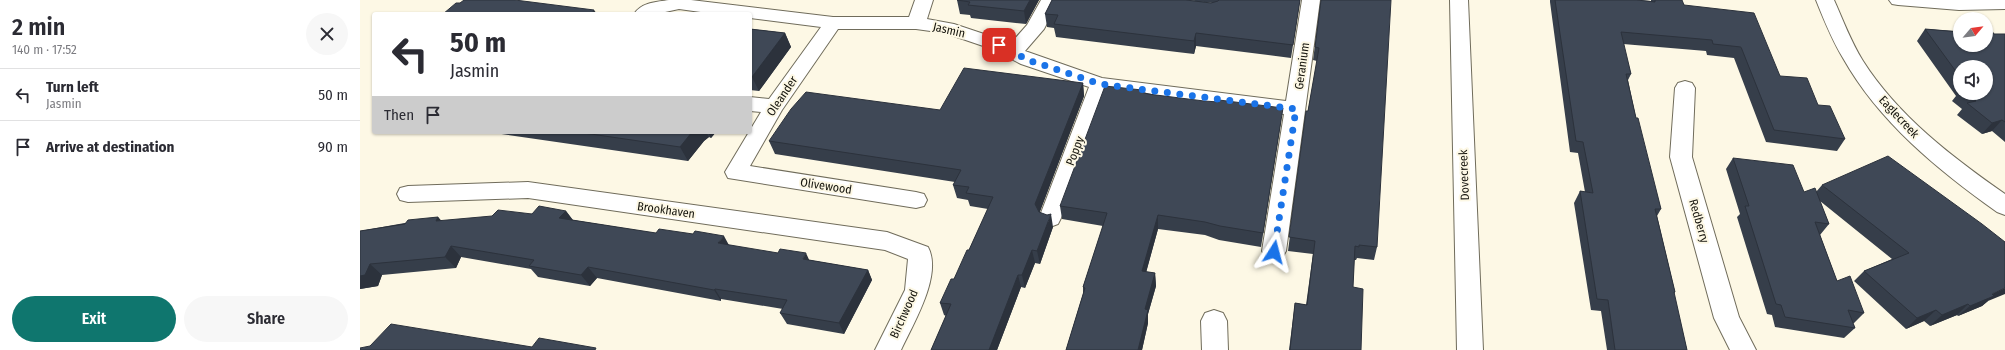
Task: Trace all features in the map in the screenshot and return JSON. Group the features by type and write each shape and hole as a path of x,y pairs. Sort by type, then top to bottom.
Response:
{"street":[{"path":"916,23 924,0"},
{"path":"1012,52 1024,43 1037,27 1050,0"},
{"name":"Geranium","path":"1274,252 1311,0"},
{"name":"Dovecreek","path":"1459,0 1470,350"},
{"name":"Eaglecreek","path":"1825,0 1856,65 1879,96 1908,128 1936,154 2005,206"},
{"path":"1898,0 1959,5 2005,4"},
{"path":"786,17 796,1"},
{"name":"Jasmin","path":"646,12 653,8 679,4 745,12"},
{"name":"Jasmin","path":"752,13 833,23 916,23 947,28 973,36 1028,60 1100,84 1296,109"},
{"name":"Oleander","path":"736,172 774,107 833,23"},
{"name":"Poppy","path":"1050,218 1100,84"},
{"name":"Redberry","path":"1685,88 1681,157 1727,318 1743,350"},
{"path":"752,104 774,107"},
{"name":"Olivewood","path":"736,172 916,200"},
{"name":"Brookhaven","path":"408,194 528,190 888,240 920,254"},
{"name":"Birchwood","path":"888,350 917,290 920,254"},
{"path":"1214,321 1215,350"}],"building":[{"path":"464,0 515,0 594,10 592,12 445,12 456,3 460,3"},
{"path":"957,0 1030,0 1024,11 968,5 970,2"},
{"path":"1052,0 1186,0 1211,3 1219,0 1300,0 1293,45 1196,33 1194,41 1054,24 1058,15 1045,14"},
{"path":"1321,0 1391,0 1377,247 1355,246 1353,287 1363,289 1361,350 1290,350 1295,303 1307,305 1315,241 1289,237 1306,111 1308,111 1319,48 1315,47"},
{"path":"1555,0 1637,0 1655,2 1655,0 1682,0 1684,5 1754,13 1780,76 1807,78 1818,105 1830,106 1845,139 1774,130 1741,47 1713,44 1712,40 1621,32 1631,74 1626,74 1636,118 1638,118 1661,209 1655,209 1687,350 1615,350 1608,300 1597,299 1580,191 1593,193 1583,142 1576,141"},
{"path":"752,29 785,33 752,77"},
{"path":"1925,29 1953,31 1953,52 1993,52 1993,33 1994,34 2005,34 2005,122 2002,120 1992,123 1967,103 1976,101 1975,100 1993,100 1993,60 1953,60 1953,67"},
{"path":"964,68 1083,83 1035,204 1039,212 1047,215 1051,214 1037,251 1032,250 1022,275 1018,275 989,350 931,350 951,304 940,303 951,279 954,279 967,250 969,250 993,197 966,193 969,187 953,185 961,170 769,141 791,109 806,92 940,110"},
{"path":"1105,86 1142,90 1141,92 1148,94 1204,101 1219,102 1219,100 1283,108 1263,233 1158,215 1142,271 1155,273 1145,309 1148,310 1138,350 1066,350 1085,288 1083,287 1107,213 1060,206"},
{"path":"591,134 690,134 680,147"},
{"path":"1888,156 2005,242 2005,288 1992,294 1994,296 1970,306 1968,304 1942,315 1936,310 1917,318 1864,271 1909,253 1822,185"},
{"path":"1733,158 1793,165 1804,192 1815,188 1829,224 1815,222 1837,281 1850,276 1864,313 1848,310 1855,328 1785,317 1781,305 1776,304 1745,206 1749,206"},
{"path":"539,206 566,211 559,218 656,233 659,229 693,234 695,231 724,236 718,243 778,253 780,249 806,253 803,259 868,270 839,323 780,313 787,300 714,290 588,267 581,275 529,266 534,260 451,246 445,257 370,264 365,275 360,276 360,231 405,224 408,220 438,217 436,221 492,216 498,210 532,214"},
{"path":"391,324 532,347 539,338 596,348 595,350 360,350 360,348 370,346"}],"route":[{"path":"999,45 1028,60 1100,84 1296,109 1274,252"}]}
